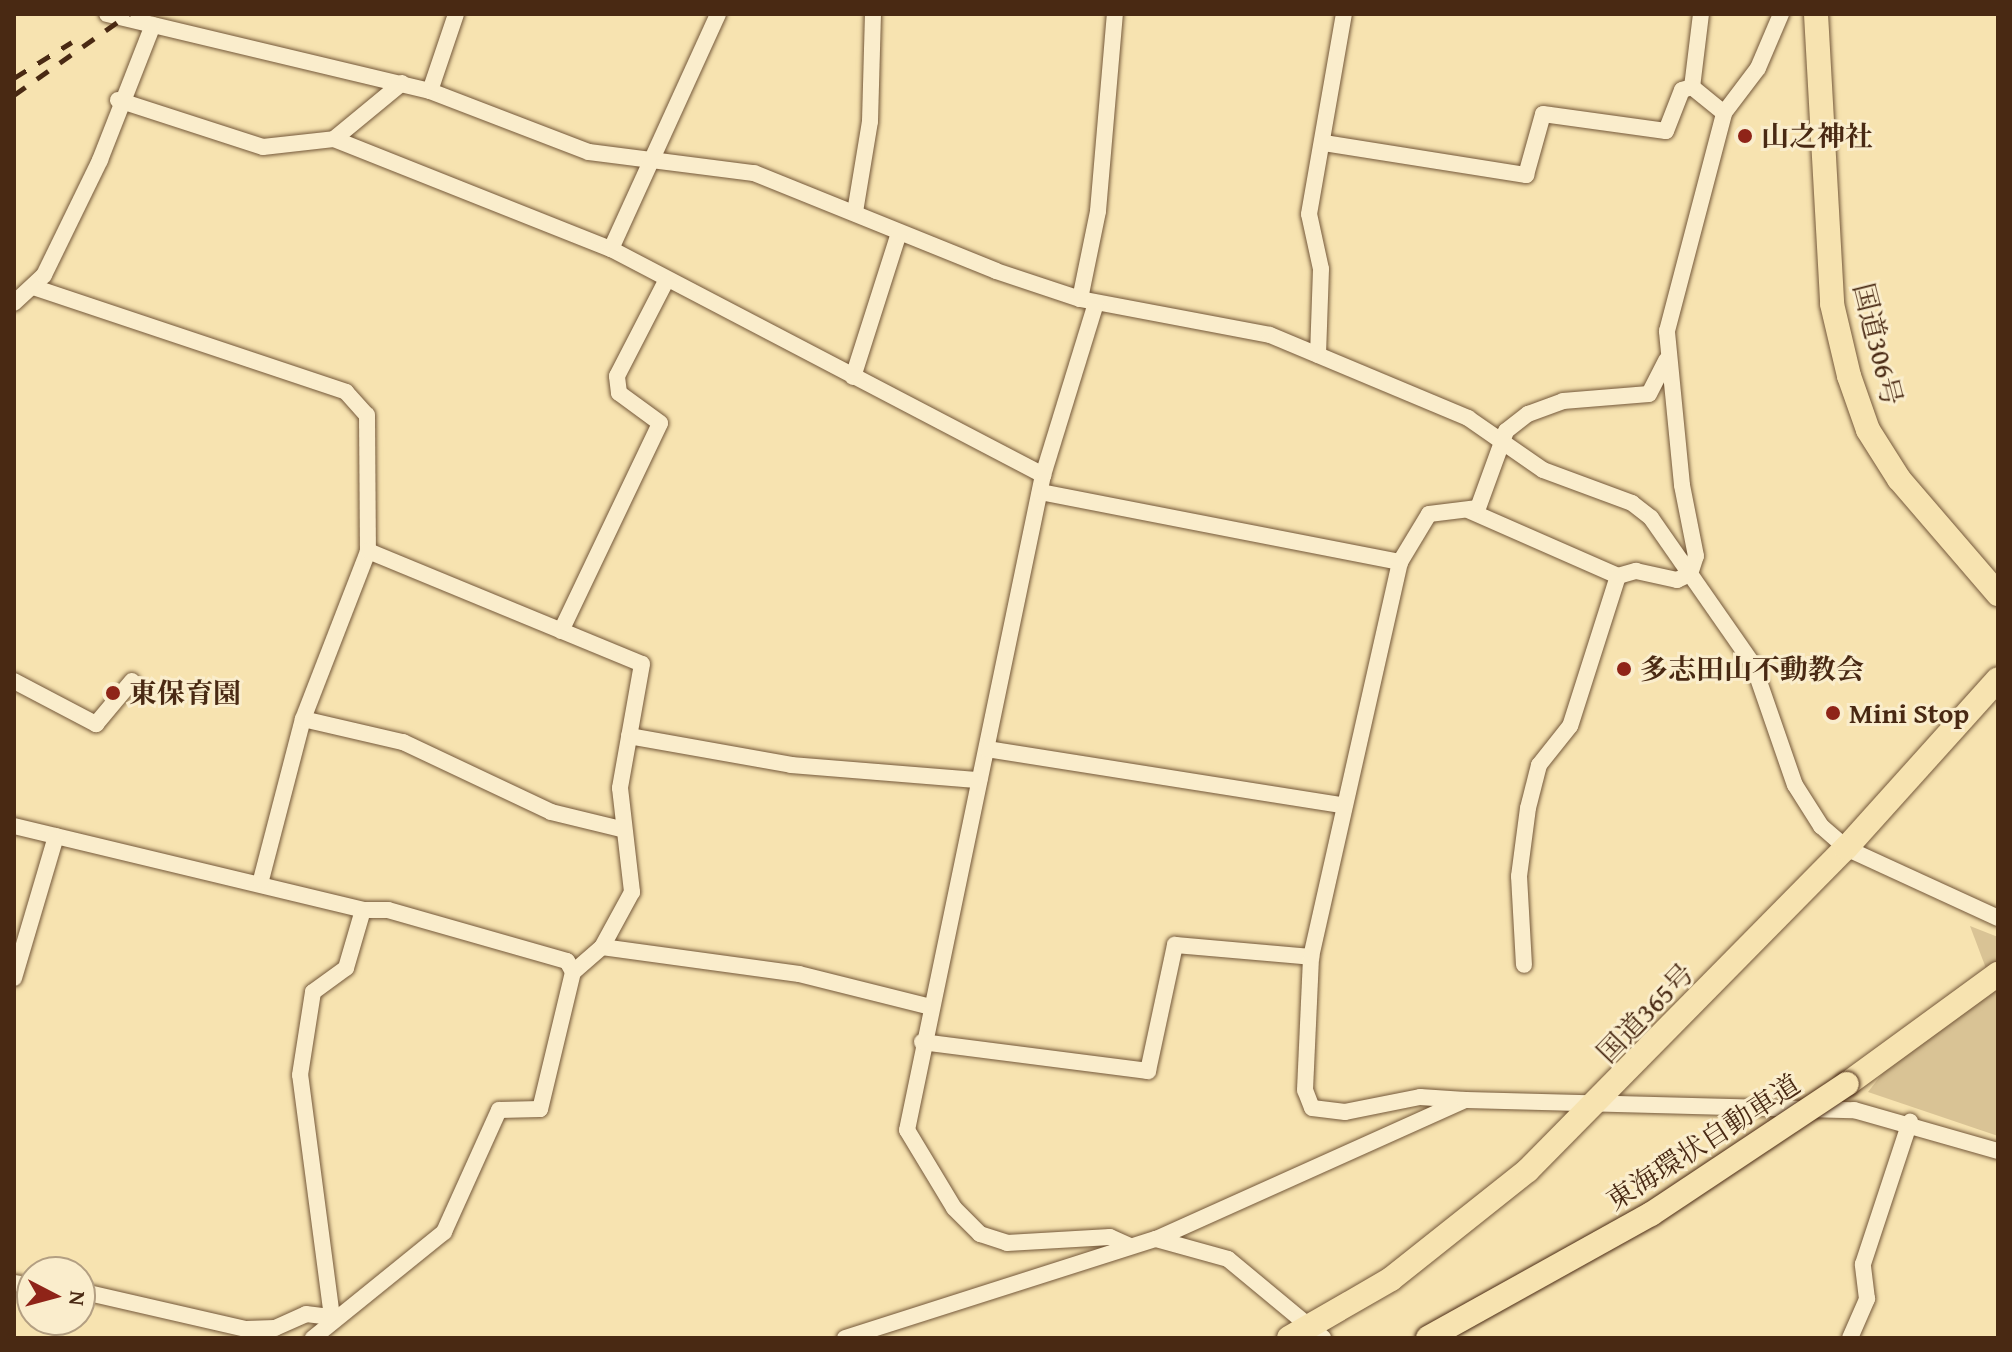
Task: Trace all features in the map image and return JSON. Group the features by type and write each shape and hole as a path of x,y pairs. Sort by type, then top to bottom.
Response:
{"highway":[{"name":"国道306号","path":"1816,14 1832,304 1849,376 1868,430 1899,479 1998,594"},
{"name":"国道365号","path":"1307,1335 1391,1279 1601,1102 1846,848 1998,679"},
{"name":"東海環状自動車道","path":"1428,1338 1651,1214 1847,1084 1998,974"}],"street":[{"path":"107,14 430,91 589,152 652,163 754,173 855,212 899,233 1088,301 1202,319 1318,355 1468,418 1501,444 1543,470 1632,503 1690,574 1753,664 1795,785 1821,826 1846,848 1998,918"},
{"path":"430,91 456,14"},
{"path":"611,249 718,14"},
{"path":"855,212 870,121 873,14"},
{"path":"1115,14 1088,301 1041,483 987,749 922,1042 907,1130 954,1208 980,1234 1007,1243 1110,1237 1130,1246"},
{"path":"1318,355 1321,269 1309,214 1324,143 1344,14"},
{"path":"1692,87 1701,14"},
{"path":"1470,511 1501,444 1528,414 1563,401 1649,394 1666,360 1724,113 1758,68 1781,14"},
{"path":"14,303 36,288 100,160 118,100 153,25"},
{"path":"334,139 402,83"},
{"path":"1324,143 1526,175 1543,114 1666,131 1682,90 1692,87"},
{"path":"1692,87 1724,113"},
{"path":"118,100 263,147 334,139 611,249 665,283 853,377 1041,483 1400,562"},
{"path":"853,377 899,233"},
{"path":"561,631 660,423 619,393 617,376 665,283"},
{"path":"36,288 346,392 367,415 368,551 303,719 261,880"},
{"path":"1666,360 1696,556 1690,574 1677,580 1636,571 1618,576 1470,511 1429,514 1400,562 1342,805 1311,957 1305,1090 1312,1108 1345,1112 1450,1094 1465,1100 1789,1106 1910,1122 1998,1151"},
{"path":"313,1338 332,1317 444,1232 499,1110 540,1109 573,972 602,947 632,892 635,872 621,829 629,736 642,664 368,551"},
{"path":"1524,965 1519,876 1528,808 1539,765 1570,726 1618,576"},
{"path":"14,681 96,724 132,681"},
{"path":"303,719 403,742 551,812 621,829"},
{"path":"629,736 791,765 979,780"},
{"path":"987,749 1342,805"},
{"path":"14,826 261,880 363,910 388,910 567,961 573,972"},
{"path":"14,978 56,836"},
{"path":"332,1317 300,1075 313,992 346,968 363,910"},
{"path":"922,1042 1148,1071 1175,945 1311,957"},
{"path":"602,947 799,974 931,1007"},
{"path":"845,1338 1156,1239 1465,1100"},
{"path":"1850,1338 1867,1299 1863,1264 1910,1122"},
{"path":"1156,1239 1228,1259 1307,1335"},
{"path":"96,1295 246,1329 275,1328 306,1314 332,1317"}],"shaded area":[{"path":"1970,926 1998,937 1998,983 1987,971"},
{"path":"1998,989 1998,1136 1868,1092 1899,1052"}],"railway":[{"path":"14,95 129,14"},
{"path":"14,78 72,42"}],"place":[{"name":"山之神社","path":"1745,136"},
{"name":"多志田山不動教会","path":"1624,669"},
{"name":"東保育園","path":"113,693"},
{"name":"Mini Stop","path":"1833,713"}]}
